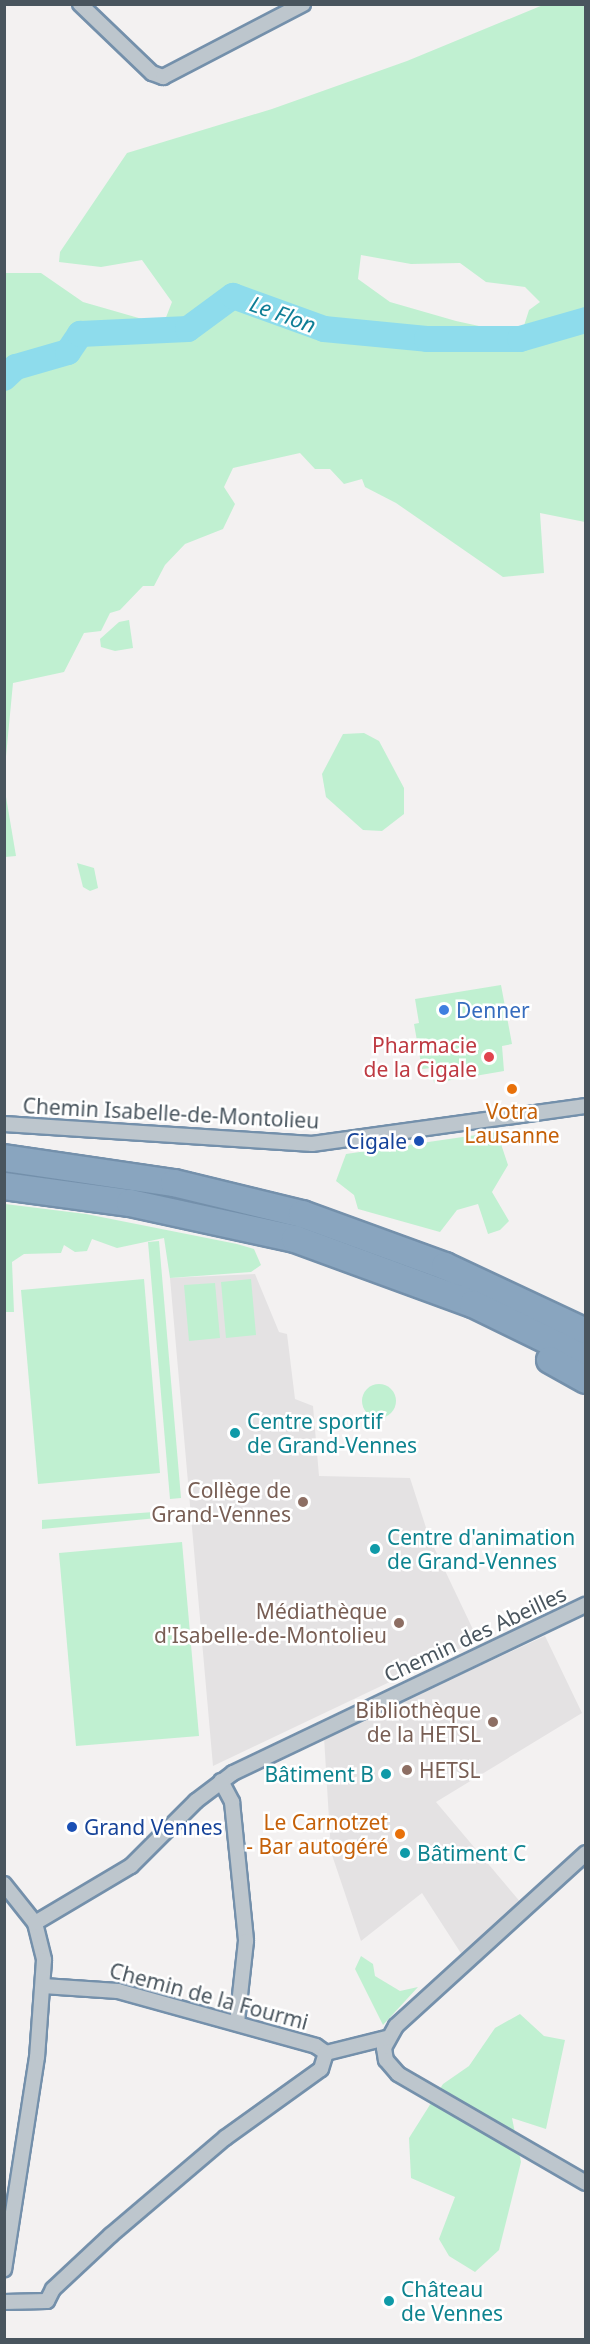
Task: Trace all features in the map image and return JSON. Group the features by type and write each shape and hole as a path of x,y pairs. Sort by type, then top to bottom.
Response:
{"highway":[{"path":"4,1158 174,1183 302,1214 445,1266 585,1332"},
{"path":"4,1186 130,1203 200,1217 294,1244 473,1304 585,1359"},
{"path":"294,1244 415,1294 502,1335 585,1380"}],"street":[{"path":"80,4 152,73 163,77 303,4"},
{"name":"Chemin Isabelle-de-Montolieu","path":"4,1124 312,1144 585,1106"},
{"name":"Chemin des Abeilles","path":"35,1923 130,1866 221,1781 269,1754 585,1605"},
{"path":"221,1781 232,1802 246,1941 237,2023"},
{"path":"4,2302 47,2301 53,2289 111,2235 225,2138 321,2069 326,2053 386,2038 585,1853"},
{"path":"4,1884 35,1923 43,1944 43,1986 36,2065 4,2269"},
{"name":"Chemin de la Fourmi","path":"43,1986 118,1991 316,2046 326,2053"},
{"path":"386,2038 384,2055 398,2074 585,2183"}],"shaded area":[{"name":"Collège de Grand-Vennes","path":"255,1274 279,1332 287,1334 295,1399 313,1406 319,1476 410,1478 429,1537 478,1640 213,1766 170,1278"},
{"name":"HETSL","path":"545,1636 582,1713 436,1802 522,1904 464,1958 422,1893 361,1941 331,1852 324,1737"}],"green space":[{"path":"543,5 585,5 585,522 540,513 544,573 503,577 396,503 365,487 362,479 344,484 330,469 315,469 300,453 233,468 224,487 235,504 223,529 185,544 165,565 154,586 143,586 120,610 110,613 101,631 84,633 64,672 13,683 5,767 5,273 41,273 83,302 163,325 172,302 142,260 101,267 59,262 60,252 127,153 272,109 407,61","holes":["361,255 411,264 460,263 486,282 525,287 540,302 529,310 521,335 456,321 390,302 358,279"]},
{"path":"129,620 133,648 115,651 101,647 100,639 119,622"},
{"path":"364,733 379,741 404,788 404,814 382,831 363,830 326,797 322,774 343,734"},
{"path":"5,791 16,856 4,857"},
{"path":"77,863 94,868 98,888 90,891 83,887"},
{"path":"501,985 512,1044 502,1046 504,1071 434,1083 432,1068 422,1069 414,1024 419,1023 415,999"},
{"path":"497,1132 508,1165 492,1192 509,1221 500,1230 488,1234 478,1204 457,1210 440,1232 358,1209 354,1195 336,1181 346,1154"},
{"path":"5,1204 86,1214 237,1244 254,1249 261,1265 251,1272 170,1278 164,1238 117,1248 92,1239 87,1251 75,1252 64,1245 61,1253 24,1254 12,1262 14,1312 5,1312"},
{"path":"159,1241 181,1498 170,1499 148,1242"},
{"path":"144,1279 160,1473 38,1484 21,1290"},
{"path":"251,1279 256,1335 226,1338 221,1282"},
{"path":"215,1283 220,1338 189,1341 184,1285"},
{"path":"379,1384 391,1389 396,1401 391,1413 379,1418 367,1413 362,1401 367,1389"},
{"path":"168,1511 168,1517 42,1529 42,1520"},
{"path":"182,1542 199,1736 76,1746 59,1553"},
{"path":"361,1956 373,1964 375,1976 400,1991 418,1987 383,2025 355,1969"},
{"path":"520,2014 544,2036 565,2040 546,2129 512,2118 521,2162 499,2250 475,2272 449,2256 439,2239 455,2197 411,2178 409,2138 443,2084 469,2066 495,2028"}],"waterway":[{"name":"Le Flon","path":"4,378 16,367 68,352 80,334 188,329 233,296 324,329 427,339 520,339 586,320"}],"place":[{"name":"Denner","path":"444,1010"},
{"name":"Pharmacie de la Cigale","path":"489,1057"},
{"name":"Votra Lausanne","path":"512,1089"},
{"name":"Cigale","path":"419,1141"},
{"name":"Centre sportif de Grand-Vennes","path":"235,1433"},
{"name":"Collège de Grand-Vennes","path":"303,1502"},
{"name":"Centre d'animation de Grand-Vennes","path":"375,1549"},
{"name":"Médiathèque d'Isabelle-de-Montolieu","path":"399,1623"},
{"name":"Bibliothèque de la HETSL","path":"493,1722"},
{"name":"HETSL","path":"407,1770"},
{"name":"Bâtiment B","path":"386,1774"},
{"name":"Grand Vennes","path":"72,1827"},
{"name":"Le Carnotzet - Bar autogéré","path":"400,1834"},
{"name":"Bâtiment C","path":"405,1853"},
{"name":"Château de Vennes","path":"389,2301"}]}
